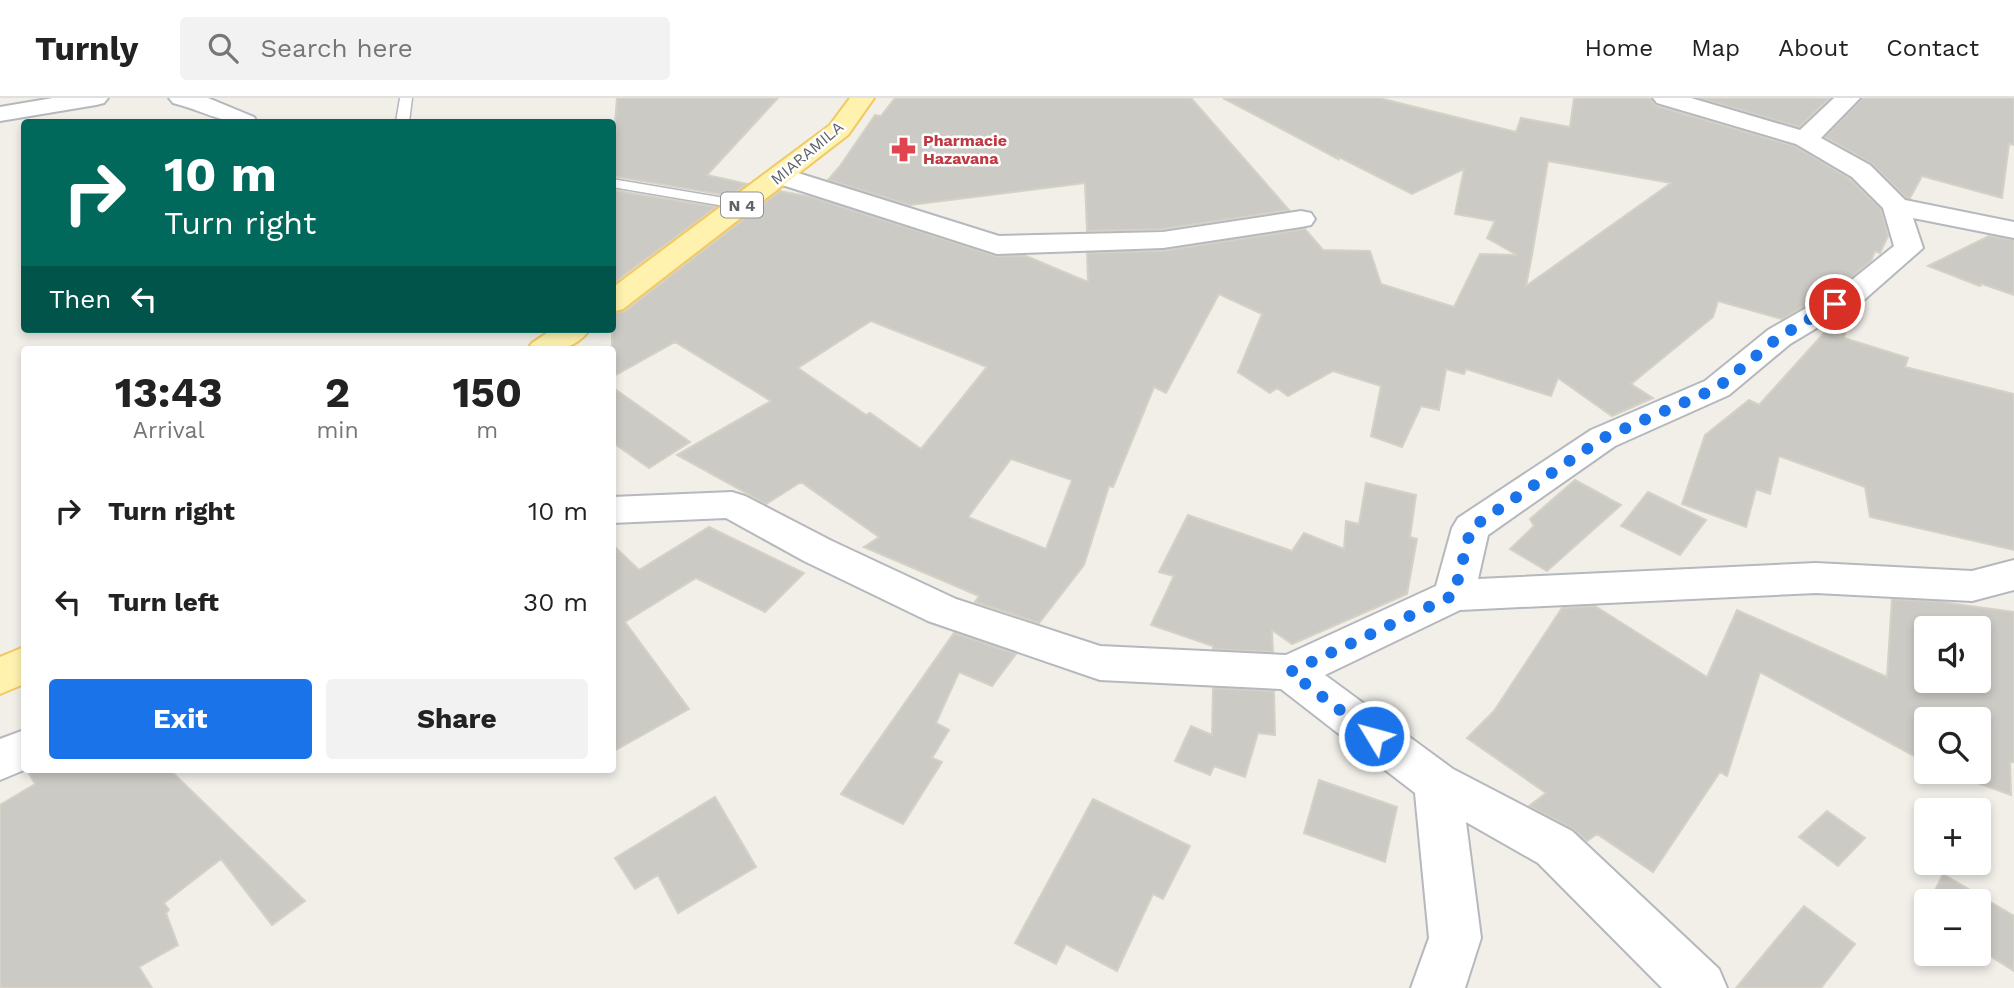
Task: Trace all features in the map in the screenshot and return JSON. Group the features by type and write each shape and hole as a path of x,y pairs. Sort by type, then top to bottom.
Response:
{"main road":[{"name":"MIARAMILA","path":"616,300 839,130 862,98"},
{"path":"549,346 568,333"},
{"path":"0,677 21,666"}],"street":[{"path":"0,114 96,98"},
{"path":"181,98 188,98 238,119"},
{"path":"1454,595 1471,528 1603,438 1717,388 1779,337 1854,293 1909,248 1896,206 1861,172 1805,139 1665,98"},
{"path":"1805,139 1848,98"},
{"path":"782,176 997,245 1163,240 1301,219"},
{"path":"1896,206 2014,230"},
{"path":"616,510 732,505 818,551 942,610 1100,663 1290,672 1454,595 1816,578 1972,586 2014,575"},
{"path":"1290,672 1437,783 1555,847 1700,988"},
{"path":"0,760 21,751"},
{"path":"1437,783 1455,938 1438,988"}],"lane":[{"path":"403,119 406,98"},
{"path":"616,184 742,205"}],"building":[{"path":"617,98 778,98 707,175 747,184 730,196 616,177"},
{"path":"895,98 1191,98 1289,210 1163,229 1087,231 1085,183 910,205 828,180 875,115 881,116"},
{"path":"1223,98 1379,98 1516,132 1521,118 1570,127 1574,98 1650,98 1656,106 1795,146 1850,179 1881,209 1888,236 1880,253 1875,251 1871,261 1842,285 1782,319 1718,301 1713,317 1631,384 1653,398 1612,416 1558,378 1551,396 1466,369 1464,374 1446,369 1439,410 1421,406 1402,447 1371,436 1381,386 1333,371 1288,396 1277,388 1270,393 1238,372 1262,314 1219,294 1166,393 1154,387 1113,487 1109,486 1084,565 1039,623 975,602 979,596 864,547 879,537 801,482 766,504 677,455 771,401 675,342 616,375 616,346 612,346 612,333 616,333 616,313 625,311 780,191 811,197 996,256 1026,256 1088,282 1087,253 1163,251 1305,229 1323,250 1370,251 1381,284 1454,307 1480,254 1517,255 1487,238 1495,221 1455,214 1464,169 1412,194 1337,156 1338,159","holes":["1548,161 1671,183 1526,286","871,321 987,367 921,449 798,368","1011,459 1072,480 1046,549 968,517"]},
{"path":"1700,98 1830,98 1799,127"},
{"path":"1863,98 2014,98 2014,145 2009,144 2002,198 1922,176 1910,198 1906,198 1871,163 1825,137"},
{"path":"616,191 716,207 616,281"},
{"path":"1989,236 2014,240 2014,295 1982,284 1980,286 1928,266"},
{"path":"1854,309 1844,336 1820,329"},
{"path":"1825,332 1908,358 1905,367 2014,394 2014,550 1870,517 1865,487 1779,456 1770,494 1756,489 1746,527 1682,504 1705,435 1749,400 1759,405"},
{"path":"616,390 690,442 649,468 616,445"},
{"path":"1575,480 1621,505 1547,571 1510,549 1534,526 1530,519"},
{"path":"1366,483 1416,495 1410,537 1417,539 1407,594 1292,644 1272,630 1273,652 1213,649 1213,646 1151,625 1174,576 1159,572 1188,515 1292,551 1304,533 1344,549 1346,521 1359,524"},
{"path":"1648,492 1706,520 1680,555 1621,526"},
{"path":"709,527 804,573 765,612 696,578 625,622 689,709 616,750 616,548 639,570"},
{"path":"1892,599 1941,602 2014,612 2014,762 2010,762 2011,795 1981,784 1991,784 1991,707 1914,707 1914,756 1760,672 1727,776 1720,772 1653,872 1597,834 1587,841 1573,829 1529,806 1546,793 1467,738 1494,711 1562,608 1595,606 1707,677 1737,610 1887,677"},
{"path":"954,633 1016,654 992,686 959,672 936,723 949,730 932,758 942,762 903,824 841,794"},
{"path":"1213,688 1274,691 1275,735 1258,733 1245,777 1214,766 1210,775 1175,761 1191,726 1212,735"},
{"path":"29,773 173,773 305,901 272,925 221,859 164,903 169,910 166,913 178,945 139,967 152,988 0,988 0,805 35,784"},
{"path":"1319,780 1397,807 1385,862 1304,833"},
{"path":"715,797 756,867 678,913 658,875 635,889 615,858"},
{"path":"1093,799 1190,846 1163,899 1153,894 1117,971 1066,944 1056,964 1015,943"},
{"path":"1827,811 1865,838 1838,866 1799,837"},
{"path":"1945,875 1968,889 1936,889"},
{"path":"1991,902 2014,916 2014,971 1991,957"},
{"path":"1804,906 1855,944 1821,988 1736,988"}],"place":[{"name":"Pharmacie Hazavana","path":"903,149"}],"route":[{"path":"1374,736 1290,672 1454,595 1471,528 1603,438 1717,388 1779,337 1835,304"}]}
